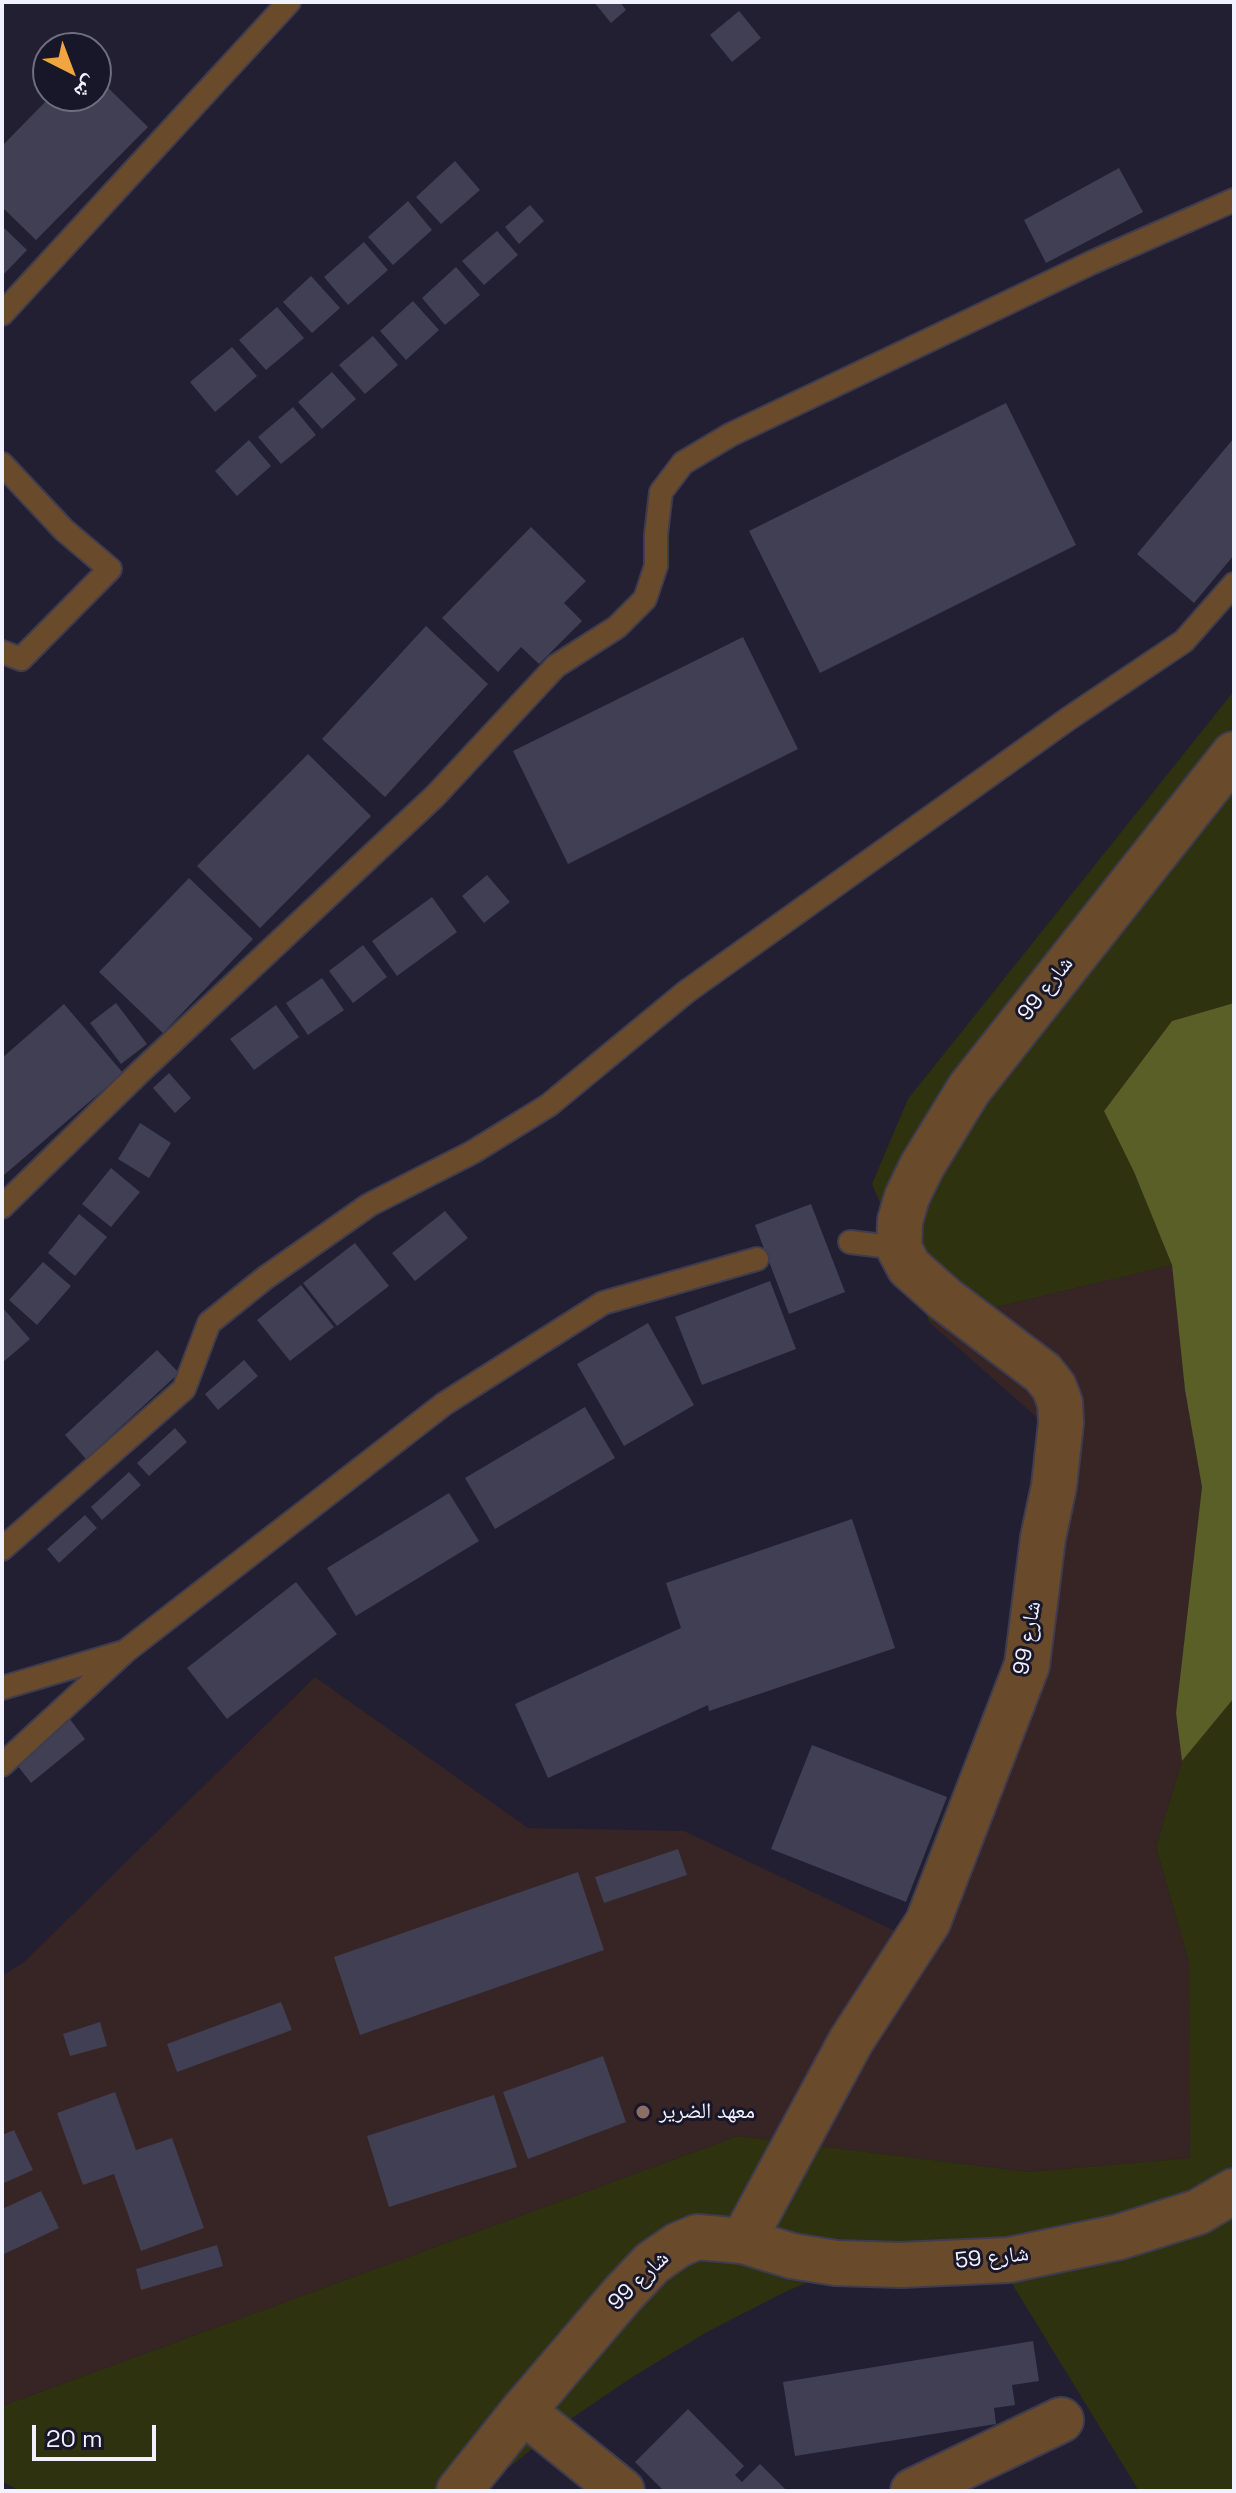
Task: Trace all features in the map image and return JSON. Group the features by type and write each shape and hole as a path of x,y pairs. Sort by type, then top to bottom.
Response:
{"street":[{"name":"شارع 99","path":"459,2491 523,2411 652,2263 678,2245 697,2237 743,2241 851,2041 928,1922 1027,1665 1043,1538 1054,1486 1060,1403 1054,1387 1043,1373 919,1278 909,1267 899,1248 900,1221 907,1197 922,1166 969,1089 1234,754"},
{"name":"شارع 59","path":"743,2241 792,2256 836,2263 901,2265 1009,2260 1119,2237 1198,2212 1234,2191"},
{"path":"523,2411 622,2491"},
{"path":"913,2491 1061,2420"}],"lane":[{"path":"2,314 289,2"},
{"path":"2,1207 139,1073 435,796 556,666 617,627 645,599 656,566 661,492 683,463 730,435 842,381 1093,262 1234,200"},
{"path":"2,464 64,530 110,569 21,659 2,652"},
{"path":"2,1549 184,1389 209,1323 265,1278 369,1205 473,1152 549,1105 686,992 1055,728 1184,641 1234,584"},
{"path":"850,1242 899,1248"},
{"path":"2,1765 127,1650 444,1404 603,1303 757,1259"},
{"path":"2,1688 127,1650"}],"shaded area":[{"path":"1172,1265 1185,1390 1202,1487 1176,1713 1182,1761 1156,1847 1189,1962 1191,2158 1029,2172 738,2136 2,2406 2,1976 23,1963 315,1677 528,1828 684,1831 910,1938 1001,1691 1042,1422 930,1323"}],"green space":[{"path":"1234,691 1234,1003 1172,1021 1104,1111 1134,1172 1172,1265 930,1323 872,1184 908,1099"},
{"path":"1234,1003 1234,1698 1182,1761 1176,1713 1202,1487 1185,1390 1172,1265 1134,1172 1104,1111 1172,1021"},
{"path":"1234,1698 1234,2491 1139,2491 1000,2264 861,2258 707,2332 634,2376 563,2424 480,2491 20,2491 2,2481 2,2406 738,2136 1029,2172 1190,2158 1189,1962 1156,1847 1182,1761"}],"building":[{"path":"594,2 620,2 626,10 611,23"},
{"path":"739,11 761,38 732,62 710,35"},
{"path":"112,92 148,127 36,240 2,207 2,146 35,112 112,112"},
{"path":"455,161 480,190 441,224 416,197"},
{"path":"1119,168 1143,212 1046,263 1024,220"},
{"path":"408,201 432,230 393,265 368,237"},
{"path":"530,205 544,221 519,244 505,227"},
{"path":"2,226 27,250 2,276"},
{"path":"497,231 518,255 484,285 462,261"},
{"path":"364,242 388,270 348,305 324,277"},
{"path":"456,267 480,295 445,325 422,298"},
{"path":"311,276 340,308 312,333 283,302"},
{"path":"413,301 439,330 406,360 380,331"},
{"path":"277,307 304,338 266,370 239,340"},
{"path":"373,336 398,365 365,394 339,365"},
{"path":"232,347 257,376 215,412 190,382"},
{"path":"332,372 356,399 322,429 298,402"},
{"path":"1006,403 1076,545 820,673 749,531"},
{"path":"293,407 316,435 281,464 258,437"},
{"path":"1234,438 1234,555 1194,603 1137,554"},
{"path":"249,440 271,466 237,496 215,471"},
{"path":"531,527 586,581 564,603 582,621 539,664 521,647 498,672 442,618"},
{"path":"426,626 488,684 385,797 322,739"},
{"path":"743,637 798,749 568,864 513,751"},
{"path":"308,754 371,816 260,928 197,866"},
{"path":"487,875 510,902 484,923 462,896"},
{"path":"189,878 253,939 163,1033 99,972"},
{"path":"432,897 457,932 397,976 372,941"},
{"path":"363,945 387,977 353,1003 329,971"},
{"path":"322,978 344,1010 308,1035 286,1003"},
{"path":"116,1003 147,1044 121,1064 90,1023"},
{"path":"64,1004 123,1073 4,1175 2,1058"},
{"path":"276,1005 299,1037 254,1070 230,1039"},
{"path":"169,1073 191,1098 175,1113 153,1088"},
{"path":"140,1123 171,1143 149,1178 118,1159"},
{"path":"111,1168 140,1192 111,1227 82,1204"},
{"path":"811,1204 845,1292 789,1314 755,1225"},
{"path":"445,1211 468,1238 415,1281 392,1253"},
{"path":"79,1214 107,1237 75,1276 48,1253"},
{"path":"355,1243 389,1286 337,1326 303,1283"},
{"path":"43,1262 71,1286 37,1325 9,1300"},
{"path":"770,1281 796,1349 702,1385 675,1317"},
{"path":"301,1285 334,1327 290,1361 257,1320"},
{"path":"2,1307 30,1339 2,1363"},
{"path":"648,1323 694,1405 624,1446 577,1364"},
{"path":"157,1350 179,1373 86,1459 65,1435"},
{"path":"244,1360 258,1376 218,1410 205,1394"},
{"path":"585,1407 615,1458 495,1529 465,1478"},
{"path":"175,1428 187,1442 149,1476 137,1463"},
{"path":"129,1472 141,1485 102,1520 91,1507"},
{"path":"449,1493 479,1541 356,1616 327,1568"},
{"path":"85,1515 97,1528 59,1563 47,1549"},
{"path":"852,1519 895,1648 709,1711 708,1705 548,1778 515,1704 681,1628 666,1583"},
{"path":"296,1582 337,1634 227,1719 187,1668"},
{"path":"69,1718 85,1739 31,1783 14,1761"},
{"path":"812,1745 947,1797 906,1902 771,1849"},
{"path":"678,1849 687,1875 604,1903 595,1877"},
{"path":"578,1872 604,1950 360,2035 334,1957"},
{"path":"281,2002 292,2030 177,2072 167,2044"},
{"path":"100,2022 107,2046 70,2056 63,2034"},
{"path":"603,2056 626,2122 528,2159 503,2092"},
{"path":"115,2092 136,2150 172,2138 204,2228 141,2251 114,2174 83,2185 57,2113"},
{"path":"494,2095 517,2167 389,2207 367,2136"},
{"path":"14,2130 33,2170 2,2184 2,2135"},
{"path":"41,2191 59,2228 2,2255 2,2209"},
{"path":"217,2245 223,2266 141,2290 136,2269"},
{"path":"1033,2341 1039,2381 1012,2385 1015,2405 994,2408 996,2424 795,2456 783,2382"},
{"path":"688,2409 744,2466 735,2475 742,2482 760,2464 787,2491 664,2491 635,2462"}],"place":[{"name":"معهد الضرير","path":"643,2112"}]}
